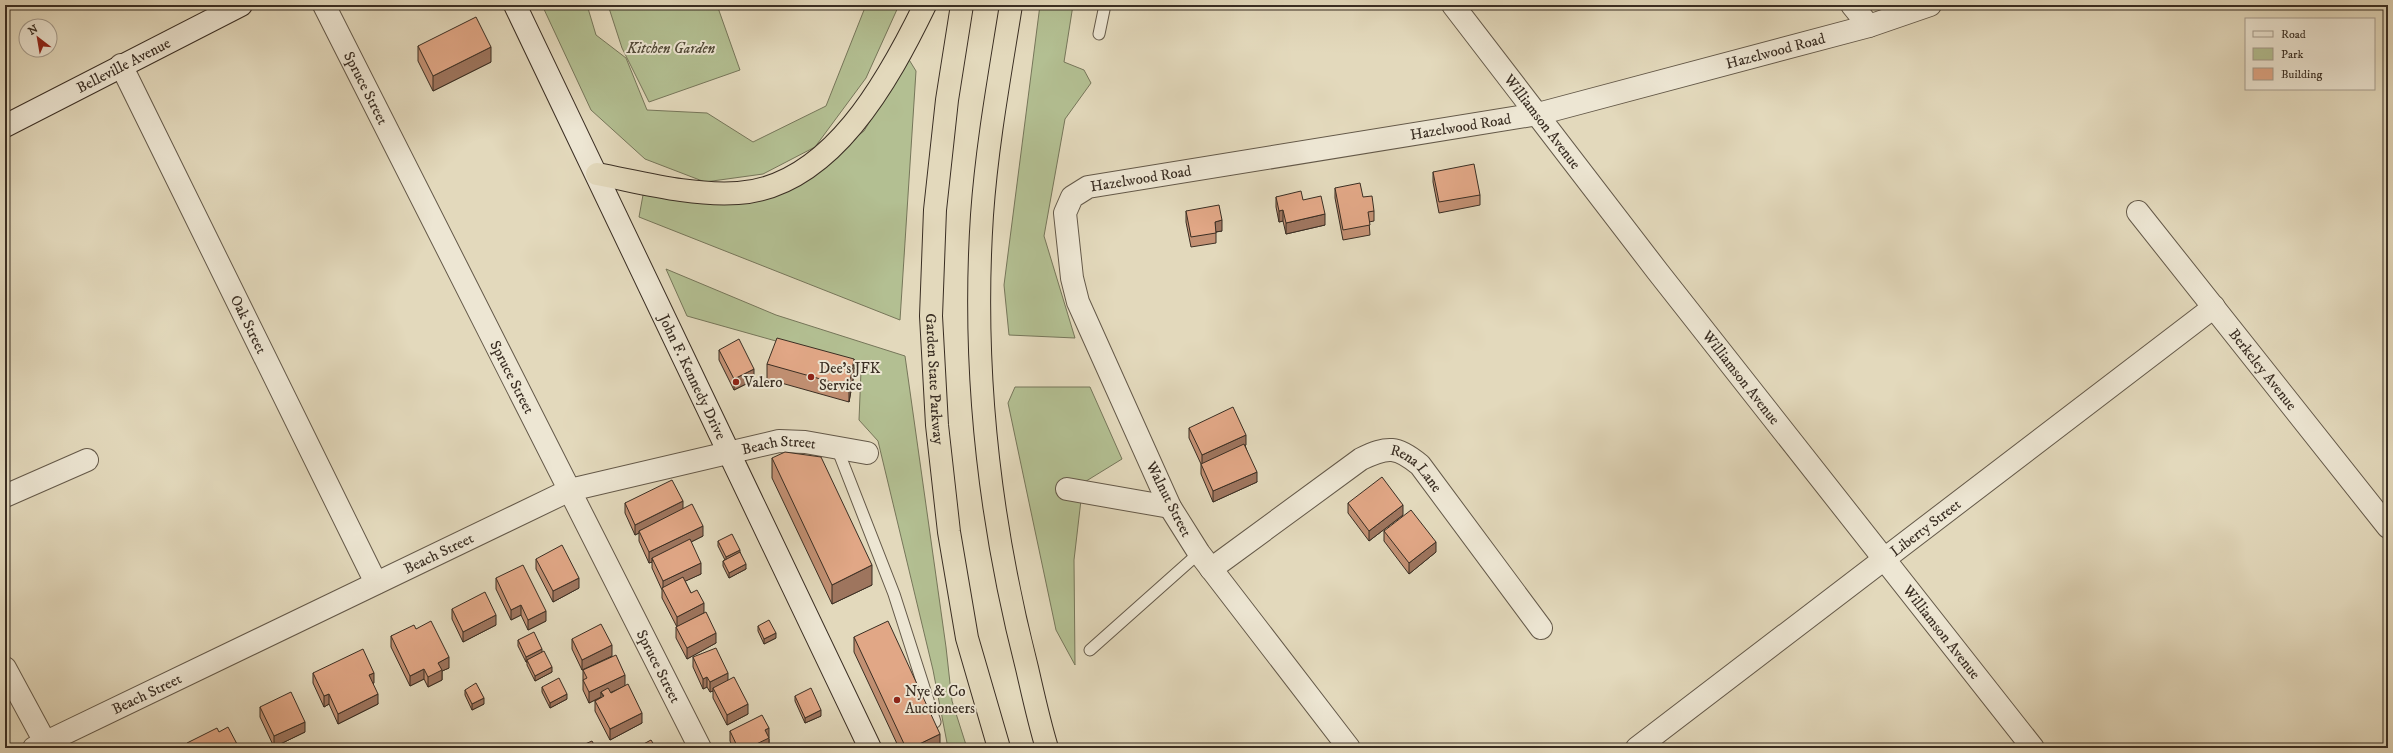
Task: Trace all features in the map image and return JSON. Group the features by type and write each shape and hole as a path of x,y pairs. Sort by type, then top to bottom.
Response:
{"highway":[{"path":"597,174 699,193 740,193 775,185 808,167 838,142 872,99 899,55 924,5"},
{"name":"Garden State Parkway","path":"962,5 947,100 935,210 931,316 937,425 949,532 967,638 999,748"},
{"path":"1011,5 994,111 982,215 981,325 984,428 998,534 1019,640 1047,748"}],"street":[{"name":"Belleville Avenue","path":"5,126 121,65 241,5"},
{"name":"Spruce Street","path":"324,5 700,748"},
{"name":"John F. Kennedy Drive","path":"515,5 870,748"},
{"name":"Williamson Avenue","path":"1453,5 1687,310 2033,748"},
{"path":"1852,5 1869,26"},
{"name":"Hazelwood Road","path":"1065,213 1072,197 1088,188 1538,114 1869,26 1930,5"},
{"name":"Oak Street","path":"121,65 376,583"},
{"name":"Berkeley Avenue","path":"2138,212 2388,527"},
{"name":"Walnut Street","path":"1065,213 1072,278 1078,302 1170,507 1205,561 1349,748"},
{"name":"Liberty Street","path":"1637,748 2214,307"},
{"name":"Beach Street","path":"40,745 570,490 779,442 805,442 867,454"},
{"name":"Rena Lane","path":"1205,561 1361,459 1378,451 1393,449 1406,454 1420,465 1541,628"},
{"path":"5,496 87,460"},
{"path":"1067,489 1170,507"},
{"path":"5,668 40,745"}],"lane":[{"path":"1099,34 1105,5"},
{"path":"837,448 894,594 935,722"},
{"path":"1090,650 1205,561"}],"green space":[{"path":"542,5 587,5 596,35 626,58 647,110 707,113 753,142 826,106 866,5 899,5 866,78 815,147 763,174 705,182 645,159 591,110"},
{"name":"Kitchen Garden","path":"608,5 717,5 740,70 649,102 622,48"},
{"path":"1040,5 1073,5 1064,62 1084,70 1091,83 1065,119 1044,236 1075,338 1009,335 1004,285"},
{"path":"908,58 916,71 900,320 639,217 643,195 708,201 779,195 864,131"},
{"path":"666,269 776,315 905,356 946,647 952,701 967,748 948,748 933,670 878,441 859,420 861,371 815,352 687,316"},
{"path":"1015,387 1090,387 1122,459 1083,483 1074,560 1075,665 1056,630 1008,403"}],"building":[{"path":"476,17 491,47 433,76 418,46"},
{"path":"1474,164 1480,195 1439,202 1433,172"},
{"path":"1360,183 1363,197 1372,196 1374,211 1368,212 1370,225 1343,230 1335,188"},
{"path":"1301,191 1303,200 1321,196 1325,214 1286,223 1283,210 1279,211 1276,197"},
{"path":"1219,205 1222,220 1215,222 1216,233 1191,237 1186,211"},
{"path":"777,338 854,359 849,387 767,364"},
{"path":"739,339 754,369 734,379 719,350"},
{"path":"1233,407 1246,435 1202,455 1189,428"},
{"path":"1244,444 1257,472 1213,491 1201,464"},
{"path":"785,452 821,457 872,565 832,585 772,458"},
{"path":"1382,477 1403,505 1369,531 1348,503"},
{"path":"672,480 683,501 635,525 625,503"},
{"path":"692,504 703,526 649,552 639,531"},
{"path":"1411,510 1436,542 1409,563 1384,531"},
{"path":"732,534 740,550 726,557 718,541"},
{"path":"690,539 701,563 663,581 652,558"},
{"path":"562,545 579,578 553,591 536,559"},
{"path":"740,552 746,564 729,573 723,561"},
{"path":"523,565 546,611 528,620 521,605 511,610 496,578"},
{"path":"683,577 691,593 697,590 704,603 677,617 662,588"},
{"path":"485,592 496,615 463,632 452,609"},
{"path":"706,612 716,633 687,648 676,627"},
{"path":"769,620 776,633 764,639 758,626"},
{"path":"431,621 449,657 438,663 442,670 428,677 424,669 410,676 391,636 414,625 416,629"},
{"path":"888,621 940,734 911,748 906,748 854,637"},
{"path":"601,624 612,645 582,660 572,639"},
{"path":"534,632 542,649 526,657 518,640"},
{"path":"716,648 728,673 710,682 707,677 703,679 693,657"},
{"path":"363,649 374,673 369,675 378,694 338,714 329,694 324,696 313,673"},
{"path":"544,651 552,667 535,676 527,660"},
{"path":"616,655 625,675 589,692 583,680 587,678 583,670"},
{"path":"734,677 748,704 727,715 713,688"},
{"path":"559,678 567,694 550,703 542,687"},
{"path":"476,683 484,698 472,704 465,690"},
{"path":"628,684 642,713 610,729 595,701 604,696 601,692 608,688 611,693"},
{"path":"811,688 821,710 805,718 795,696"},
{"path":"291,692 305,722 274,736 260,707"},
{"path":"762,715 769,728 765,730 769,738 748,748 738,748 730,731"},
{"path":"228,727 237,744 229,748 189,748 187,743 217,728 219,732"},
{"path":"651,740 656,748 636,748"},
{"path":"592,741 596,748 576,748"}],"place":[{"name":"Dee's JFK Service","path":"811,377"},
{"name":"Valero","path":"736,382"},
{"name":"Nye & Co Auctioneers","path":"897,700"}]}
